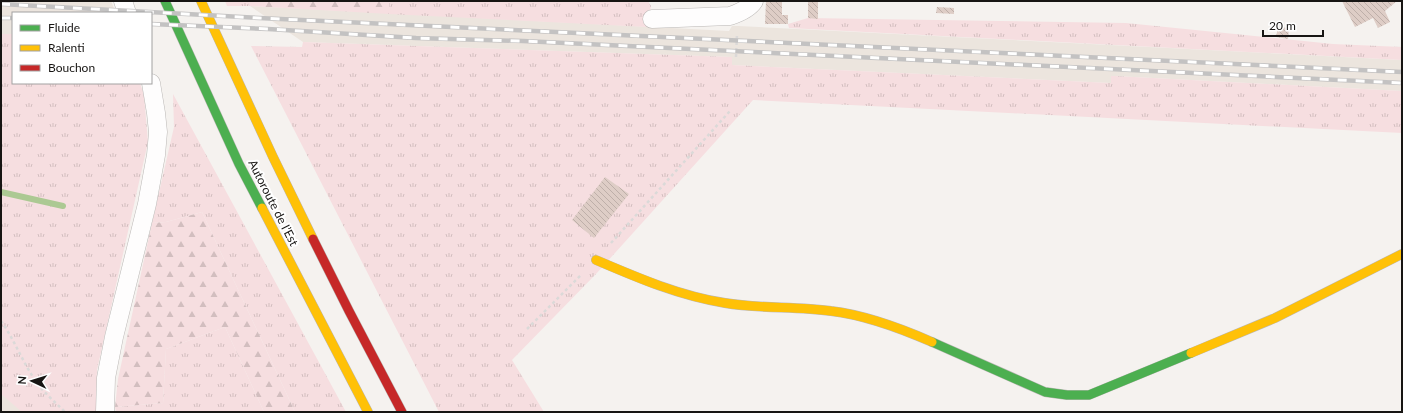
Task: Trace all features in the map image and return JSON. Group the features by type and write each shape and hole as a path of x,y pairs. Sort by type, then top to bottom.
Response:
{"main road":[{"name":"Autoroute de l’Est","path":"165,1 239,164 368,412"},
{"name":"Autoroute de l’Est","path":"201,1 271,155 380,373 402,412"},
{"path":"596,260 647,282 681,294 712,301 744,306 822,309 870,319 906,330 935,342 1045,392 1074,396 1089,395 1276,318 1402,254"}],"street":[{"path":"123,1 128,12"},
{"path":"652,19 730,16 751,6 754,1"},
{"path":"105,412 106,378 114,337 147,204 156,155 158,132 151,84"}],"path":[{"path":"736,57 737,34"},
{"path":"527,330 596,260 730,111"},
{"path":"1,321 10,334 23,361 36,381 65,412"}],"shaded area":[{"path":"1,1 111,1 116,12 12,12 12,34 1,34"},
{"path":"250,6 729,31 732,26 738,26 1402,60 1402,91 1115,76 1111,76 1111,83 732,65 731,57 303,42"},
{"path":"1,366 48,412 1,412"}],"green space":[{"path":"225,1 247,1 250,6 227,6"},
{"path":"247,1 389,1 389,14 250,6"},
{"path":"389,1 648,1 651,6 647,27 389,14"},
{"path":"808,18 1126,23 1333,44 1402,47 1402,60 789,28 788,24"},
{"path":"1,34 12,34 12,84 140,84 144,95 148,142 97,370 96,412 22,412 1,394"},
{"path":"303,42 732,57 732,65 1111,83 1111,76 1115,76 1402,91 1402,133 753,100 596,274 512,360 544,412 439,412 251,46 302,47"},
{"path":"173,94 346,412 295,412 202,212 166,222 152,223 174,127"},
{"path":"202,212 295,412 264,412 225,327 166,349 163,403 115,407 118,379 152,223 166,222"},
{"path":"225,327 264,412 116,412 115,407 163,403 166,349"}],"building":[{"path":"766,1 782,1 782,15 788,15 788,24 765,24"},
{"path":"808,1 818,1 818,19 808,18"},
{"path":"1342,1 1397,1 1385,11 1390,22 1378,28 1373,18 1355,27"},
{"path":"937,7 954,8 954,14 936,13"},
{"path":"1278,27 1289,28 1288,39 1276,37"},
{"path":"605,177 629,194 594,238 572,220"}],"waterway":[{"path":"1,192 63,206"}],"railway":[{"path":"1,4 148,12"},
{"path":"152,12 1402,72"},
{"path":"1,18 12,18"},
{"path":"152,24 416,38 523,41 1402,83"}],"traffic: fast":[{"path":"165,1 239,164 262,208"},
{"path":"932,342 1045,392 1067,395 1089,395 1191,353"}],"traffic: slow":[{"path":"201,1 273,157 313,239"},
{"path":"262,208 368,412"},
{"path":"1191,353 1275,318 1402,254"},
{"path":"596,260 643,280 708,300 738,305 805,308 844,313 883,323 932,342"}],"traffic: jam":[{"path":"313,239 402,412"}]}
